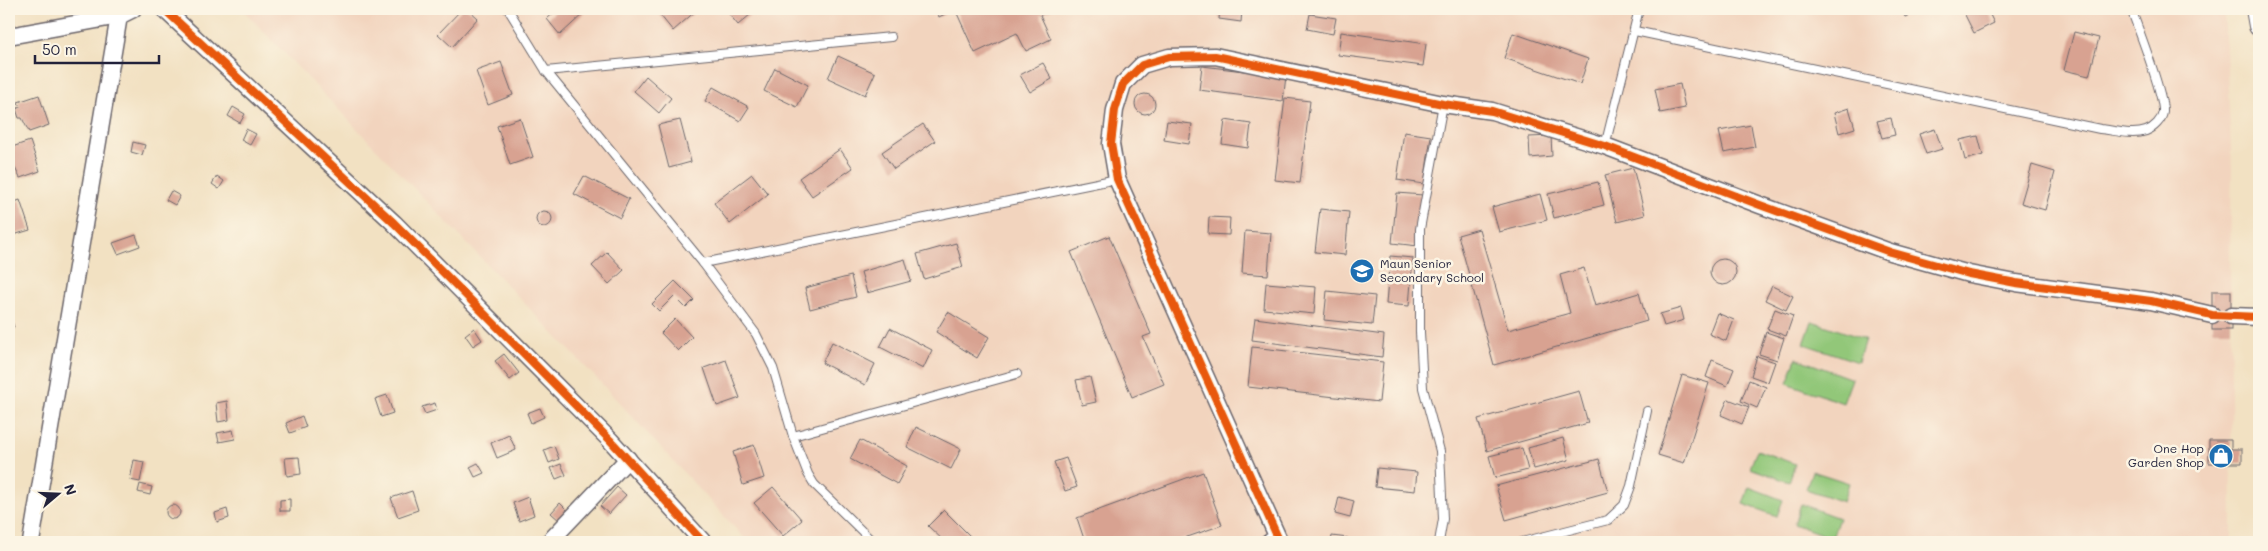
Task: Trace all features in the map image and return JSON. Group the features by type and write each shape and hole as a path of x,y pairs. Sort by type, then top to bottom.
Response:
{"street":[{"path":"164,9 394,223 628,459 703,542"},
{"path":"2256,9 2259,26"},
{"path":"9,36 126,13 31,542"},
{"path":"1276,541 1117,179 1111,144 1115,110 1123,84 1142,66 1169,57 1214,56 1442,104 1492,111 1605,146 1760,205 1881,248 1969,274 2016,283 2151,301 2212,315"},
{"path":"2231,316 2259,317"},
{"path":"549,542 628,459"}],"lane":[{"path":"508,9 546,71 703,263 756,334 773,368 793,436 808,474 814,484 873,542"},
{"path":"1605,146 1640,9"},
{"path":"1635,30 2100,129 2134,132 2145,131 2156,125 2163,111 2158,90 2131,9"},
{"path":"546,71 890,37"},
{"path":"1439,542 1443,518 1440,451 1422,388 1420,238 1442,104"},
{"path":"703,263 1117,179"},
{"path":"793,436 1017,374"},
{"path":"1522,542 1608,520 1624,505 1631,486 1648,411"}],"shaded area":[{"name":"Maun Senior Secondary School","path":"242,9 2224,9 2232,169 2230,252 2232,542 748,542 602,384"}],"green space":[{"path":"1812,321 1865,339 1858,362 1804,344"},
{"path":"1796,358 1852,379 1843,403 1787,383"},
{"path":"1757,450 1795,464 1789,482 1750,468"},
{"path":"1812,471 1849,483 1843,502 1806,489"},
{"path":"1749,487 1783,500 1777,516 1743,504"},
{"path":"1801,504 1839,518 1832,538 1794,524"}],"building":[{"path":"462,9 468,9 478,18 452,47 438,34"},
{"path":"558,9 580,9 584,13 560,35 547,19"},
{"path":"666,9 698,9 673,31 660,15"},
{"path":"757,9 738,25 726,10"},
{"path":"935,9 955,9 939,17"},
{"path":"955,9 1053,9 1040,15 1051,39 1026,51 1017,33 975,53"},
{"path":"1220,9 1242,9 1241,22 1219,19"},
{"path":"1392,9 1414,9 1414,13"},
{"path":"1901,9 1923,9 1905,17"},
{"path":"1962,9 1987,9 1994,23 1974,33"},
{"path":"1310,14 1336,18 1333,34 1307,29"},
{"path":"1341,32 1426,44 1423,66 1338,55"},
{"path":"2074,32 2099,38 2089,76 2064,70"},
{"path":"1513,33 1588,59 1580,84 1504,58"},
{"path":"838,56 875,73 865,95 828,78"},
{"path":"501,62 513,95 488,105 476,71"},
{"path":"1043,63 1052,79 1030,92 1020,75"},
{"path":"1202,66 1286,76 1283,101 1199,90"},
{"path":"775,68 808,85 797,107 764,91"},
{"path":"646,76 671,98 659,113 634,91"},
{"path":"1680,84 1685,108 1660,113 1655,89"},
{"path":"713,87 749,107 740,121 705,101"},
{"path":"1145,94 1152,97 1155,104 1152,111 1145,114 1138,111 1135,104 1138,97"},
{"path":"39,95 49,125 29,132 22,118 19,118 16,109 20,107 18,102"},
{"path":"1285,98 1310,101 1300,183 1275,180"},
{"path":"233,107 245,114 240,123 228,116"},
{"path":"1849,108 1855,128 1839,133 1834,113"},
{"path":"520,118 533,157 510,165 497,126"},
{"path":"1891,118 1895,135 1882,138 1877,121"},
{"path":"680,120 691,162 669,168 658,125"},
{"path":"1225,120 1251,124 1248,148 1222,144"},
{"path":"1167,121 1192,124 1189,144 1164,140"},
{"path":"923,124 935,141 894,169 882,152"},
{"path":"1751,125 1755,147 1724,153 1719,131"},
{"path":"246,129 256,134 250,145 241,140"},
{"path":"1935,129 1942,149 1926,154 1919,134"},
{"path":"1404,132 1431,136 1424,184 1397,180"},
{"path":"1551,136 1552,156 1530,158 1529,137"},
{"path":"1978,136 1983,155 1965,160 1960,140"},
{"path":"30,141 40,171 20,178 13,164 10,165 9,148"},
{"path":"133,142 145,145 142,155 131,152"},
{"path":"840,149 853,168 812,196 799,178"},
{"path":"2032,165 2055,172 2045,210 2021,203"},
{"path":"1633,168 1645,215 1617,222 1605,175"},
{"path":"752,174 768,194 730,224 714,203"},
{"path":"217,176 224,181 219,189 212,184"},
{"path":"584,176 629,199 620,218 574,194"},
{"path":"1598,182 1604,205 1554,218 1548,194"},
{"path":"171,191 180,196 175,205 166,200"},
{"path":"1397,193 1423,195 1418,246 1392,243"},
{"path":"1540,194 1547,220 1499,232 1492,207"},
{"path":"20,200 30,230 10,236 9,204"},
{"path":"1320,209 1349,212 1345,255 1315,252"},
{"path":"544,211 550,213 552,219 550,225 544,227 538,225 536,219 538,213"},
{"path":"1209,217 1230,218 1229,235 1208,234"},
{"path":"1479,229 1508,330 1570,313 1560,275 1584,268 1595,306 1639,293 1647,321 1494,365 1458,235"},
{"path":"1245,231 1271,233 1268,275 1242,273"},
{"path":"136,235 140,246 118,254 113,243"},
{"path":"1109,236 1151,334 1143,337 1164,384 1132,397 1071,252"},
{"path":"956,243 963,267 924,279 917,254"},
{"path":"607,252 624,270 609,284 592,266"},
{"path":"1390,256 1413,258 1409,306 1386,304"},
{"path":"905,259 911,281 867,293 861,272"},
{"path":"1723,259 1732,263 1736,272 1732,281 1723,285 1714,281 1710,272 1714,263"},
{"path":"851,276 856,297 810,309 805,288"},
{"path":"675,281 694,300 686,308 674,296 659,311 652,304"},
{"path":"1266,283 1316,287 1314,314 1264,309"},
{"path":"1772,286 1793,296 1786,310 1765,300"},
{"path":"1327,291 1375,296 1372,325 1324,320"},
{"path":"2212,291 2231,291 2231,330 2212,330"},
{"path":"1681,308 1684,320 1664,326 1660,314"},
{"path":"1775,309 1793,316 1786,336 1767,329"},
{"path":"948,312 989,337 977,358 936,332"},
{"path":"9,313 14,327 9,328"},
{"path":"1717,313 1734,320 1726,341 1709,334"},
{"path":"1255,318 1384,335 1382,357 1252,340"},
{"path":"675,319 692,337 678,351 661,333"},
{"path":"474,328 482,340 473,346 465,335"},
{"path":"890,328 932,350 923,369 880,347"},
{"path":"1766,332 1784,338 1777,360 1759,354"},
{"path":"832,342 875,364 865,385 822,363"},
{"path":"1252,347 1383,362 1379,402 1248,387"},
{"path":"504,354 519,373 510,380 495,361"},
{"path":"1757,356 1775,362 1768,382 1751,376"},
{"path":"726,360 740,398 717,406 704,368"},
{"path":"1712,360 1734,369 1727,386 1706,377"},
{"path":"1682,375 1709,383 1684,463 1658,455"},
{"path":"1090,377 1096,402 1082,405 1076,380"},
{"path":"1749,380 1766,387 1757,408 1741,401"},
{"path":"1579,391 1588,423 1487,451 1478,419"},
{"path":"387,395 393,413 381,417 375,399"},
{"path":"1728,399 1749,407 1742,424 1721,415"},
{"path":"227,401 229,420 218,422 216,403"},
{"path":"435,403 437,410 425,414 422,407"},
{"path":"540,408 544,417 531,423 527,413"},
{"path":"302,416 306,427 290,433 286,423"},
{"path":"916,427 961,449 951,469 907,447"},
{"path":"233,430 235,439 219,442 217,433"},
{"path":"509,435 516,450 497,458 491,443"},
{"path":"1563,438 1569,460 1534,469 1528,448"},
{"path":"860,440 907,466 897,484 850,459"},
{"path":"2209,440 2231,440 2231,449 2242,449 2242,463 2209,463"},
{"path":"754,445 764,478 743,485 733,452"},
{"path":"554,446 559,459 549,463 544,450"},
{"path":"1522,448 1528,470 1495,478 1489,456"},
{"path":"299,457 301,474 287,476 285,458"},
{"path":"1066,458 1077,487 1065,491 1054,462"},
{"path":"1599,459 1608,492 1506,520 1496,486"},
{"path":"134,460 144,462 140,482 130,480"},
{"path":"478,463 484,473 475,477 470,467"},
{"path":"561,464 566,475 556,479 551,468"},
{"path":"1377,468 1417,472 1415,491 1375,487"},
{"path":"1203,472 1222,525 1173,542 1085,542 1077,518"},
{"path":"140,484 152,487 150,495 138,492"},
{"path":"617,487 626,495 609,514 600,506"},
{"path":"773,487 802,520 783,536 754,503"},
{"path":"412,491 418,510 398,517 391,498"},
{"path":"528,497 534,515 519,521 513,503"},
{"path":"1339,497 1354,501 1350,518 1335,514"},
{"path":"290,499 290,511 280,511 280,500"},
{"path":"560,503 569,512 560,521 551,513"},
{"path":"173,505 178,507 180,512 178,517 173,519 168,517 166,512 168,507"},
{"path":"227,509 229,518 217,522 215,513"},
{"path":"944,510 976,542 945,542 928,526"},
{"path":"1332,536 1348,538 1347,542 1331,542"}],"cycle path":[{"path":"164,9 394,223 610,440 703,542"},
{"path":"1270,542 1278,538 1117,179 1111,144 1115,110 1123,84 1142,65 1169,57 1215,56 1443,104 1492,111 1605,146 1890,252 1969,274 2016,283 2151,301 2212,315 2259,317"}],"place":[{"name":"Maun Senior Secondary School","path":"1362,271"},
{"name":"One Hop Garden Shop","path":"2221,456"}]}
